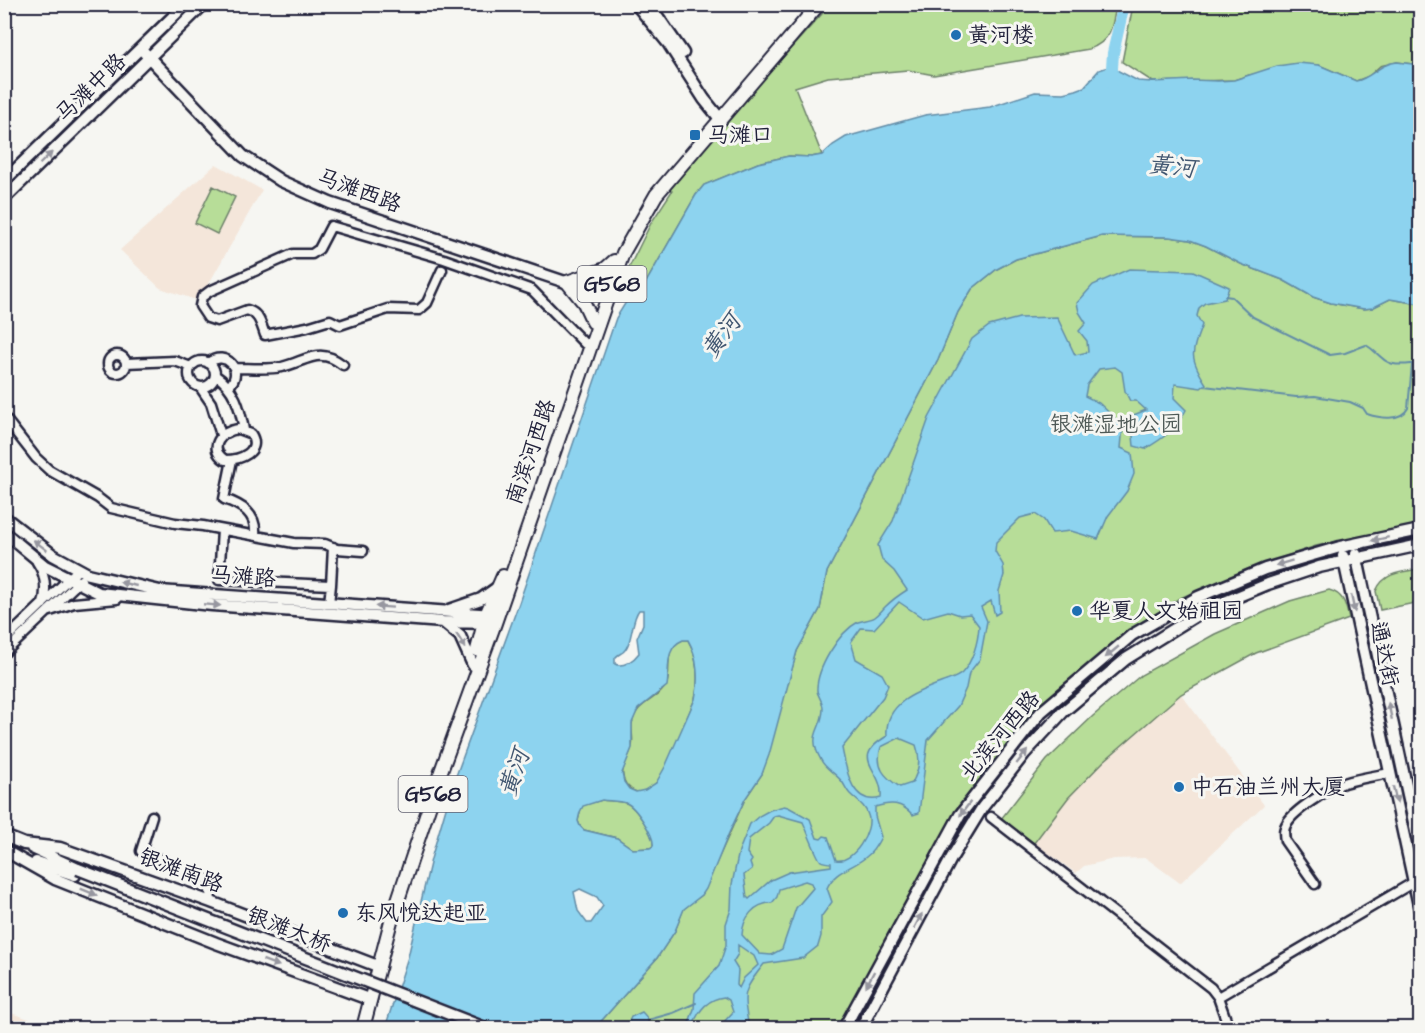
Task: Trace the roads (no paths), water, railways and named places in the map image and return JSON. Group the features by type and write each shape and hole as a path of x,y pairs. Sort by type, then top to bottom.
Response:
{"highway":[{"name":"南滨河西路","path":"377,966 390,908 473,665 491,619 498,587 513,552 592,321 623,254 656,195 811,4"},
{"name":"南滨河西路","path":"377,966 491,619 605,295 614,261 651,191 687,147 721,116 819,4"},
{"path":"592,321 585,303 567,282 604,269 614,261"},
{"name":"G568","path":"363,1029 377,966"},
{"name":"G568","path":"356,1029 368,999"}],"main road":[{"name":"马滩中路","path":"4,181 186,4"},
{"name":"马滩中路","path":"4,199 204,4"},
{"path":"636,4 668,43 704,99 721,116"},
{"path":"649,4 674,38 721,116"},
{"name":"马滩西路","path":"141,49 243,156 281,181 330,203 605,295"},
{"name":"马滩路","path":"4,517 53,555 84,571 160,591 329,603 443,617"},
{"name":"北滨河西路","path":"844,1029 960,814 1041,712 1132,635 1198,597 1265,569 1340,547 1420,530"},
{"name":"马滩路","path":"4,532 45,566 99,593 132,598 491,619"},
{"name":"通达街","path":"1354,544 1420,850"},
{"name":"北滨河西路","path":"861,1029 952,857 982,808 1025,753 1063,712 1126,658 1205,610 1268,584 1319,567 1420,545"},
{"name":"通达街","path":"1340,547 1420,910"},
{"path":"473,665 460,636 443,617 481,599 498,587"},
{"name":"银滩南路","path":"4,836 24,844 60,848 377,966"},
{"path":"24,844 76,872"},
{"path":"4,850 55,879 216,943 368,999"},
{"path":"18,857 76,872"},
{"name":"银滩大桥","path":"76,872 468,1029"},
{"name":"银滩大桥","path":"76,872 485,1029"}],"street":[{"path":"442,270 427,303 419,310 388,309 340,325 330,320 265,335 257,315 251,310 217,321 204,315 200,306 202,297 210,291 293,254 312,255 319,249 331,226 444,259 532,290 585,344"},
{"path":"235,368 281,367 320,355 328,356 343,365"},
{"path":"208,363 213,359 228,360 235,368 235,378 229,386"},
{"path":"200,387 210,385 215,375 214,368 201,361 192,367 189,377 193,384 200,387 211,403 221,435"},
{"path":"126,363 175,362 192,367"},
{"path":"215,375 229,386 236,398 244,430"},
{"path":"4,417 36,458 49,470 111,508 175,523 294,543 325,544 363,551"},
{"path":"232,430 244,430 254,437 253,448 247,456 225,460 218,454 216,444 221,435 232,430"},
{"path":"232,460 224,498 240,504 247,510 255,524 255,535"},
{"path":"222,530 219,580 331,585"},
{"path":"329,603 333,547"},
{"path":"35,559 46,581 45,609"},
{"path":"4,653 84,571"},
{"path":"4,641 45,609 74,603 132,598"},
{"path":"1316,884 1285,841 1286,824 1292,816 1323,793 1344,783 1390,773"},
{"path":"152,816 141,851 209,880 210,902"},
{"path":"991,817 1211,988 1218,997 1229,1029"},
{"path":"1218,997 1414,882"}],"water":[{"name":"黄河","path":"1298,63 1319,65 1356,81 1390,63 1420,65 1420,304 1390,299 1372,308 1364,309 1331,303 1313,297 1283,280 1241,264 1206,246 1190,240 1169,237 1102,236 1016,259 997,269 972,289 958,312 938,360 827,572 820,609 797,651 762,774 745,799 706,889 684,909 675,931 657,958 595,1028 385,1028 408,957 431,859 452,787 519,603 616,318 626,302 640,293 704,185 758,163 789,156 822,155 846,137 925,115 990,107 1035,92 1064,93 1076,90 1084,87 1099,70 1105,68 1111,67 1138,81 1218,81 1234,80 1277,66","holes":["639,610 643,610 643,624 637,638 639,653 628,663 615,664 615,658 629,643","688,640 694,654 697,677 695,699 656,783 645,790 636,792 629,789 622,773 632,748 632,723 638,709 667,686 670,654 677,644","602,800 630,805 644,822 651,835 653,846 633,849 617,838 584,830 578,821 583,806","580,889 597,897 603,906 591,923 587,923 578,911 574,892"]},
{"path":"1129,269 1193,271 1229,287 1225,299 1205,303 1199,308 1197,316 1202,325 1194,349 1194,361 1206,384 1201,388 1175,384 1174,398 1186,410 1169,432 1145,449 1134,446 1131,416 1146,410 1136,401 1130,401 1125,391 1122,372 1115,367 1099,369 1087,385 1085,396 1099,403 1123,426 1121,448 1132,453 1134,474 1127,491 1108,516 1098,539 1071,531 1052,533 1044,520 1035,514 1020,518 996,542 995,551 1003,565 1004,575 999,591 1000,612 995,615 991,601 981,607 987,621 980,659 969,673 966,688 958,706 928,740 919,813 913,815 895,804 875,807 881,837 868,855 839,873 830,882 827,888 832,902 821,917 821,936 818,946 803,958 764,964 751,981 745,1000 749,1028 721,1028 733,1012 729,1000 724,997 707,1004 692,1028 687,1028 694,1009 695,993 719,966 726,945 726,924 731,909 732,884 739,851 750,824 770,810 788,807 810,819 817,838 828,837 836,860 849,857 861,845 865,837 869,821 867,812 823,763 815,744 823,708 817,691 820,672 836,642 843,634 858,622 875,617 907,590 894,571 882,560 878,545 893,521 929,418 972,339 989,326 1019,318 1057,317 1075,355 1088,352 1087,341 1079,331 1086,323 1079,312 1077,303 1093,285","holes":["899,602 923,618 948,611 960,615 970,614 979,626 974,651 962,673 915,694 897,706 891,714 887,736 875,744 868,758 878,779 881,798 871,799 863,797 852,784 842,748 883,697 888,685 882,674 856,659 851,642 861,628 874,629","899,738 916,745 918,764 912,783 900,787 885,775 879,760 881,747","774,816 803,822 819,859 831,863 831,866 789,872 771,880 749,899 744,875 752,869 750,863 752,860 747,853 749,839","805,881 811,883 813,888 796,908 782,949 771,955 760,954 742,935 743,929 747,917 755,909 772,903 779,889","738,945 754,956 758,965 744,978 739,988 737,985 738,970 733,962 738,954"]},
{"path":"642,1012 648,1020 646,1028 626,1028 631,1017"}],"waterway":[{"path":"1111,83 1113,53 1124,4"},
{"path":"1225,296 1232,297 1253,317 1330,355 1345,353 1366,345 1390,363 1400,365 1420,363"},
{"path":"1204,386 1296,397 1315,396 1350,402 1363,408 1367,414 1389,418 1400,415 1408,408 1412,365"},
{"path":"648,1020 696,1003"}],"place":[{"name":"黄河楼","path":"956,35"},
{"name":"马滩口","path":"695,135"},
{"name":"华夏人文始祖园","path":"1077,611"},
{"name":"中石油兰州大厦","path":"1179,787"},
{"name":"东风悦达起亚","path":"343,913"}],"park label":[{"name":"银滩湿地公园","path":"1116,424"}]}
